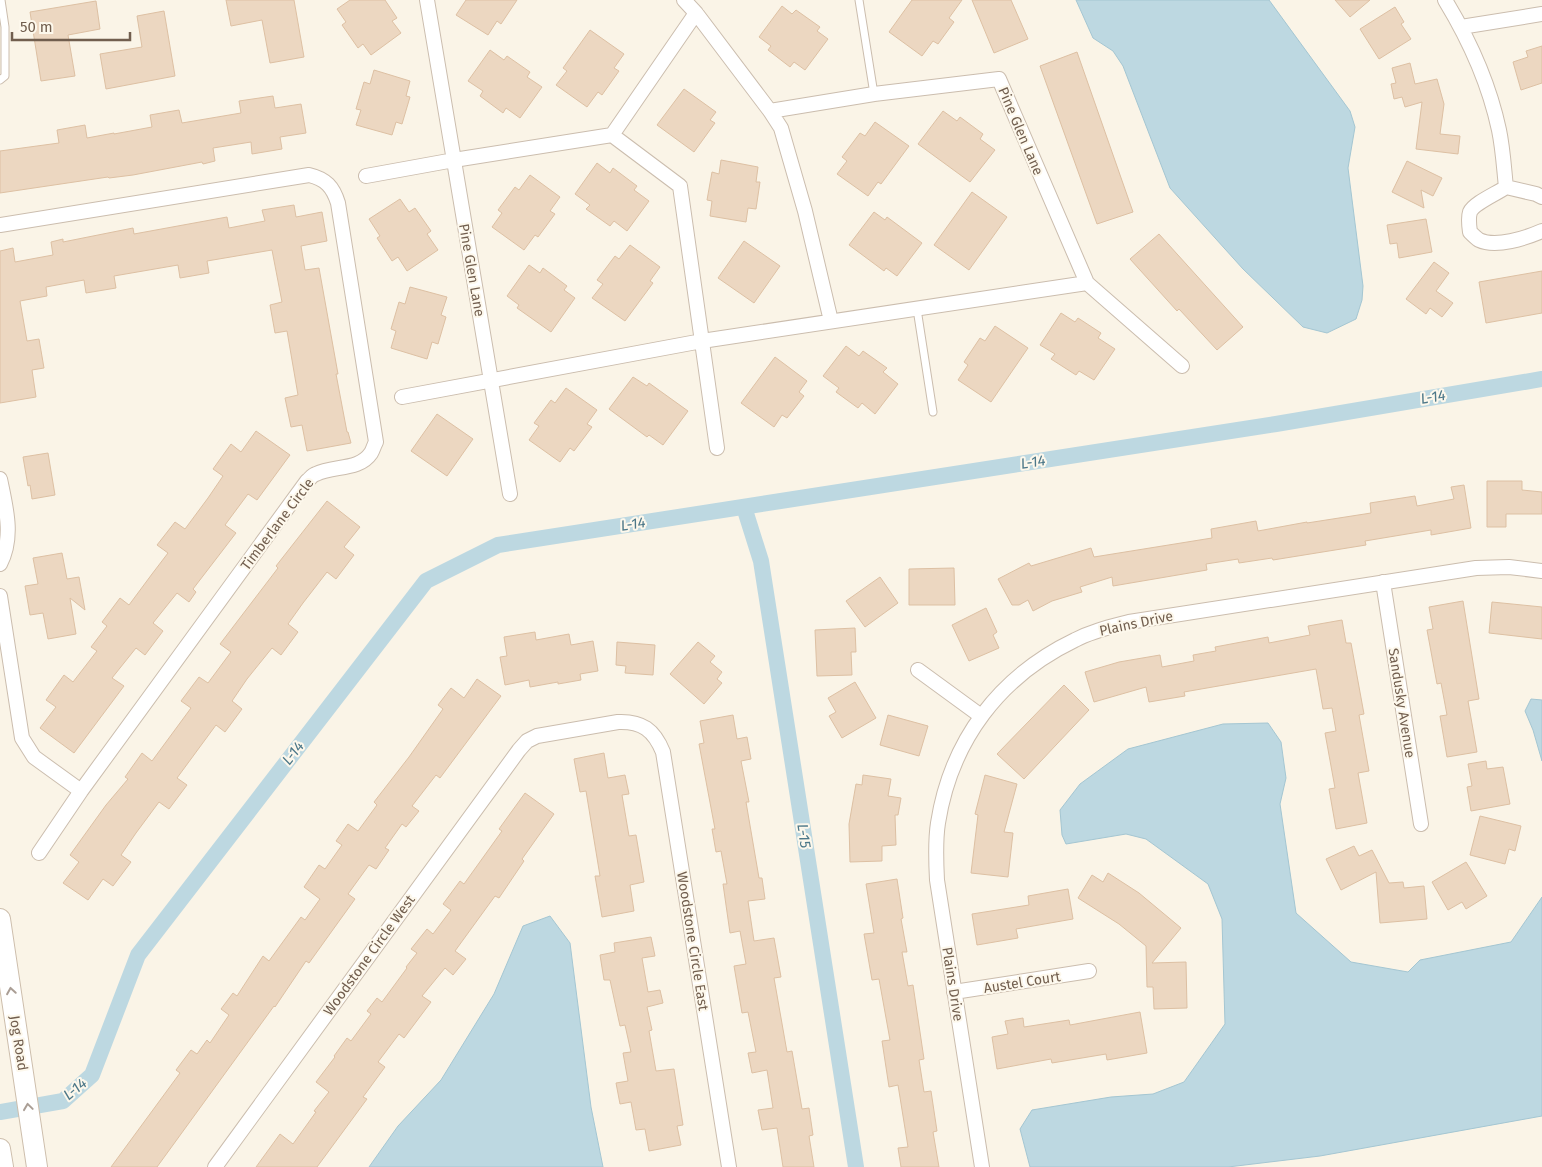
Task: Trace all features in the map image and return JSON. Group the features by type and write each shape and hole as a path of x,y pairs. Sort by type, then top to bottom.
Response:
{"main road":[{"name":"Jog Road","path":"0,919 37,1167"},
{"path":"0,1149 3,1167"}],"street":[{"name":"Pine Glen Lane","path":"427,0 510,494"},
{"path":"684,0 696,13 781,128 805,211 831,322"},
{"path":"1445,0 1475,54 1490,92 1500,132 1506,188"},
{"path":"612,135 696,13"},
{"path":"1461,26 1542,14"},
{"name":"Pine Glen Lane","path":"770,111 874,94 999,79 1087,283 1182,366"},
{"path":"366,176 612,135 680,186 718,448"},
{"name":"Timberlane Circle","path":"0,225 309,175 320,178 329,184 335,193 338,203 376,442 371,453 363,461 325,470 315,474 307,481 81,791 39,853"},
{"path":"1542,197 1506,188 1471,210 1469,221 1470,232 1478,239 1488,243 1511,241 1542,231"},
{"path":"402,397 702,341 1087,283"},
{"path":"0,483 8,531 6,554 0,564"},
{"name":"Plains Drive","path":"982,1167 937,880 936,858 938,825 944,792 955,761 971,731 996,697 1020,674 1047,654 1076,639 1129,622 1476,568 1509,567 1542,571"},
{"name":"Sandusky Avenue","path":"1383,582 1421,824"},
{"path":"0,596 22,738 34,757 81,791"},
{"path":"918,670 981,716"},
{"name":"Woodstone Circle West","path":"215,1167 524,744 538,736 618,722 640,725"},
{"name":"Woodstone Circle East","path":"640,725 650,731 658,741 663,752 729,1167"},
{"name":"Austel Court","path":"954,992 1089,971"}],"lane":[{"path":"0,80 5,76 5,27 1,0"},
{"path":"859,0 874,94"},
{"path":"917,309 933,412"}],"water":[{"path":"1076,0 1269,0 1350,111 1355,127 1348,168 1363,286 1362,300 1356,319 1327,333 1303,327 1243,269 1170,188 1123,66 1113,51 1093,38"},
{"path":"1531,699 1542,700 1542,761 1525,711"},
{"path":"1268,723 1281,742 1286,778 1280,804 1296,913 1351,962 1408,972 1420,960 1511,942 1542,897 1542,1116 1320,1156 1228,1167 1030,1167 1020,1129 1032,1110 1111,1097 1153,1094 1184,1082 1225,1024 1222,919 1208,884 1146,839 1126,834 1066,844 1062,835 1060,810 1080,784 1128,749 1223,724"},
{"path":"550,916 570,943 591,1107 603,1167 369,1167 398,1126 441,1080 494,994 523,926"}],"building":[{"path":"226,0 294,0 304,57 270,63 262,20 231,26"},
{"path":"350,0 385,0 397,18 392,21 401,33 371,55 363,44 358,48 342,25 346,22 337,9"},
{"path":"466,0 517,0 501,24 497,21 488,35 456,15"},
{"path":"912,0 962,0 949,18 954,22 938,44 933,41 922,56 889,32"},
{"path":"972,0 1011,0 1028,39 994,53"},
{"path":"1335,0 1370,0 1350,17"},
{"path":"96,1 100,29 68,35 75,76 41,81 30,12"},
{"path":"782,6 792,14 796,10 820,27 817,31 828,39 805,70 794,62 790,67 768,50 771,46 759,37"},
{"path":"1395,7 1404,22 1401,24 1411,39 1379,59 1360,29"},
{"path":"164,11 175,76 106,89 100,54 142,47 137,16"},
{"path":"590,30 624,54 614,68 619,71 602,95 598,92 587,107 556,85 567,71 563,68"},
{"path":"1542,46 1542,83 1521,90 1513,62 1528,57 1526,51"},
{"path":"490,50 504,60 507,56 530,72 527,77 542,87 520,118 506,108 503,113 480,96 483,91 468,81"},
{"path":"1077,52 1133,212 1097,224 1040,66"},
{"path":"1410,63 1415,84 1437,79 1444,104 1440,134 1460,136 1458,154 1416,149 1422,102 1405,107 1402,97 1394,99 1391,84 1396,83 1392,68"},
{"path":"374,70 410,81 406,96 410,97 402,124 396,122 392,135 356,125 361,110 356,109 364,82 370,84"},
{"path":"684,89 716,112 710,120 715,123 694,152 657,125"},
{"path":"273,96 275,108 301,104 306,133 280,137 282,149 252,154 251,142 213,148 215,161 203,164 202,162 133,175 0,193 0,151 59,143 57,130 85,125 87,138 114,134 152,127 150,115 179,110 182,123 241,113 239,101"},
{"path":"943,111 957,121 960,117 983,134 980,139 995,150 970,182 918,144"},
{"path":"875,122 909,146 881,184 878,182 868,196 837,174 847,161 842,157 860,133 865,136"},
{"path":"721,160 758,167 756,182 760,182 756,209 748,208 746,222 710,216 712,201 707,200 712,172 719,174"},
{"path":"1407,161 1442,178 1433,196 1421,190 1424,208 1392,192"},
{"path":"597,163 610,173 613,168 637,186 634,190 649,201 627,231 614,221 610,226 586,209 590,205 575,194"},
{"path":"530,175 560,197 550,211 555,214 538,237 535,235 524,250 492,227 502,213 498,210 515,187 519,190"},
{"path":"972,192 1007,217 969,270 934,245"},
{"path":"400,199 409,212 415,208 431,231 427,234 438,250 407,271 398,257 392,261 377,238 380,236 369,219"},
{"path":"294,205 296,217 322,212 327,241 301,246 305,270 319,268 338,374 336,374 347,432 351,443 307,451 302,425 291,427 285,398 298,395 287,331 275,333 270,305 282,302 272,250 207,261 209,273 180,278 178,265 114,276 116,288 86,293 84,280 46,287 47,296 20,301 27,341 39,339 44,368 32,370 36,397 0,403 0,251 13,248 15,262 53,255 51,242 63,239 63,242 133,228 134,234 227,217 229,228 265,221 262,210"},
{"path":"874,212 885,220 887,217 922,243 897,276 886,268 884,271 849,245"},
{"path":"1426,219 1432,252 1399,258 1397,243 1390,244 1387,225"},
{"path":"1159,234 1243,327 1217,350 1179,309 1177,311 1130,259"},
{"path":"744,241 780,266 754,303 718,278"},
{"path":"630,245 660,267 650,281 653,283 625,321 592,298 603,284 597,280 615,256 619,259"},
{"path":"1434,262 1449,273 1436,291 1453,303 1442,317 1430,308 1426,314 1406,299"},
{"path":"529,265 540,273 543,268 567,286 564,290 575,298 551,332 517,308 519,305 507,296"},
{"path":"1542,271 1542,313 1486,323 1479,282"},
{"path":"410,287 447,297 441,315 446,317 438,344 432,342 427,359 391,348 396,331 391,329 399,302 405,304"},
{"path":"1061,313 1075,322 1078,318 1101,333 1098,338 1115,349 1094,380 1079,371 1076,375 1051,359 1055,354 1040,345"},
{"path":"995,326 1028,348 991,402 958,380 968,365 964,362 980,338 985,341"},
{"path":"846,346 859,356 863,351 887,368 883,372 898,384 875,414 862,403 858,408 836,392 839,388 823,376"},
{"path":"775,357 807,381 799,392 804,396 787,418 782,415 774,427 741,403"},
{"path":"633,377 647,386 649,383 688,411 663,445 649,435 647,437 609,409"},
{"path":"566,388 597,410 587,424 592,427 574,451 570,448 560,462 529,440 539,426 534,423 551,400 555,403"},
{"path":"437,414 473,439 447,476 411,451"},
{"path":"256,431 290,455 257,500 248,494 225,525 236,533 193,589 196,592 189,602 177,593 153,623 163,631 145,655 136,648 112,678 124,686 74,753 40,728 56,707 46,700 64,675 73,682 97,651 91,647 107,626 102,622 120,598 129,605 168,553 157,545 175,522 185,529 208,498 223,476 213,469 231,444 241,452"},
{"path":"48,453 55,495 32,499 23,457"},
{"path":"1487,481 1522,481 1522,490 1542,492 1542,514 1506,514 1506,527 1487,527"},
{"path":"1464,485 1471,528 1431,535 1431,530 1365,541 1366,545 1273,560 1272,558 1239,563 1238,559 1206,564 1207,570 1113,586 1112,577 1080,587 1082,592 1052,601 1033,611 1028,600 1019,605 1012,605 998,579 1029,563 1031,566 1091,548 1094,557 1212,538 1211,529 1256,521 1258,531 1371,513 1370,503 1415,496 1417,506 1454,499 1451,487"},
{"path":"327,501 360,527 344,547 354,555 336,579 327,572 303,603 288,624 298,632 281,655 272,648 247,679 232,701 242,709 225,732 216,725 177,778 187,785 169,809 159,802 136,833 121,855 131,862 113,886 103,879 88,900 63,883 79,862 70,855 106,805 128,779 125,777 142,753 152,761 191,708 181,701 199,677 208,683 231,652 220,644 278,568 276,566"},
{"path":"62,553 67,579 79,577 85,610 70,598 76,634 48,639 43,613 30,615 25,586 38,584 33,558"},
{"path":"954,568 955,605 909,605 909,569"},
{"path":"880,577 898,603 865,627 846,601"},
{"path":"1463,601 1479,699 1468,701 1477,752 1447,757 1440,716 1447,715 1441,683 1437,684 1427,630 1433,629 1429,607"},
{"path":"1492,602 1542,607 1542,639 1489,633"},
{"path":"986,608 997,632 993,635 999,648 969,661 952,625"},
{"path":"1342,620 1346,643 1351,643 1364,714 1359,715 1369,771 1358,773 1367,823 1336,829 1329,789 1335,788 1325,733 1336,731 1332,708 1323,709 1316,669 1184,692 1185,696 1149,702 1146,687 1094,702 1085,672 1119,662 1160,655 1162,667 1194,661 1193,655 1216,651 1215,647 1268,637 1269,643 1310,635 1308,626"},
{"path":"855,628 856,652 851,652 852,675 817,676 815,630"},
{"path":"535,632 536,640 569,634 571,645 593,641 598,671 580,674 581,680 558,684 558,682 530,687 529,680 505,685 500,657 507,656 504,637"},
{"path":"617,642 655,645 653,675 625,673 626,666 616,665"},
{"path":"698,642 715,656 710,662 722,672 717,679 722,683 704,704 670,674"},
{"path":"477,679 501,696 440,778 436,775 412,806 419,811 406,827 402,824 385,848 389,850 376,869 369,865 348,894 355,899 309,963 306,961 275,1007 157,1167 111,1167 180,1073 176,1070 191,1050 197,1054 207,1040 210,1043 229,1015 221,1009 233,993 237,996 263,956 269,961 301,917 305,920 320,899 304,887 319,865 325,869 342,845 336,841 348,824 358,831 377,805 374,802 443,709 438,705 451,688 464,698"},
{"path":"855,682 876,718 842,738 829,716 836,712 828,698"},
{"path":"1064,685 1089,710 1024,779 997,754"},
{"path":"733,715 737,739 747,737 751,759 741,761 749,802 746,802 759,878 762,878 765,899 748,901 754,941 774,938 781,977 774,978 787,1052 792,1051 802,1109 809,1108 813,1135 809,1136 814,1167 783,1167 777,1128 762,1130 758,1110 773,1108 767,1070 752,1073 748,1053 756,1052 748,1012 742,1013 734,966 746,964 740,931 730,933 723,884 727,884 721,851 716,852 712,829 715,829 699,744 704,743 700,721"},
{"path":"888,715 928,726 919,756 880,745"},
{"path":"604,753 608,778 625,775 629,794 622,795 629,836 636,835 644,882 630,885 634,911 602,917 595,876 600,876 586,791 580,792 574,759"},
{"path":"1486,761 1487,769 1503,767 1510,804 1471,811 1467,787 1472,786 1468,764"},
{"path":"863,775 891,779 888,796 901,798 898,815 895,815 896,845 882,846 882,861 850,862 849,824 856,784 862,785"},
{"path":"985,775 1017,784 1004,832 1013,833 1008,877 971,873 978,815 975,814"},
{"path":"525,793 554,814 522,859 524,861 499,898 495,896 455,951 466,959 453,975 445,968 422,996 431,1002 404,1038 399,1034 378,1062 385,1067 363,1097 367,1099 317,1167 256,1167 280,1134 293,1144 316,1112 314,1111 329,1092 316,1082 347,1038 351,1041 371,1014 367,1011 377,998 382,1002 407,968 417,953 411,949 427,929 433,934 451,910 443,904 460,881 464,884 502,831 499,829"},
{"path":"1480,816 1521,826 1515,851 1509,849 1505,864 1470,855"},
{"path":"1354,846 1359,856 1372,850 1389,883 1403,882 1404,888 1424,886 1427,919 1380,923 1376,872 1341,890 1326,859"},
{"path":"1466,862 1487,896 1466,909 1462,902 1448,910 1432,882"},
{"path":"1108,873 1139,893 1181,928 1152,963 1186,962 1187,1008 1154,1009 1153,987 1147,987 1146,946 1119,924 1078,898 1092,875 1103,882"},
{"path":"897,879 907,952 902,952 908,986 913,985 924,1059 919,1060 924,1092 931,1091 937,1131 933,1132 939,1167 901,1167 898,1148 908,1147 898,1085 889,1087 882,1041 890,1040 879,979 872,980 864,934 874,933 866,884"},
{"path":"1068,889 1073,919 1016,929 1018,938 977,945 972,914 1029,905 1028,896"},
{"path":"651,937 655,956 642,958 648,992 660,990 663,1003 647,1007 652,1030 649,1031 656,1071 674,1069 683,1125 677,1126 681,1145 649,1151 645,1129 636,1130 631,1102 620,1104 616,1083 628,1081 623,1053 631,1052 625,1025 620,1026 610,980 604,980 600,955 615,952 614,943"},
{"path":"1140,1012 1147,1053 1107,1060 1106,1054 1052,1063 1051,1059 997,1069 992,1037 1008,1034 1005,1021 1023,1018 1024,1027 1069,1020 1070,1025"}],"waterway":[{"name":"L-14","path":"0,1112 63,1101 92,1075 138,955 426,581 498,545 1276,424 1542,379"},
{"name":"L-15","path":"744,507 761,561 856,1167"}]}
